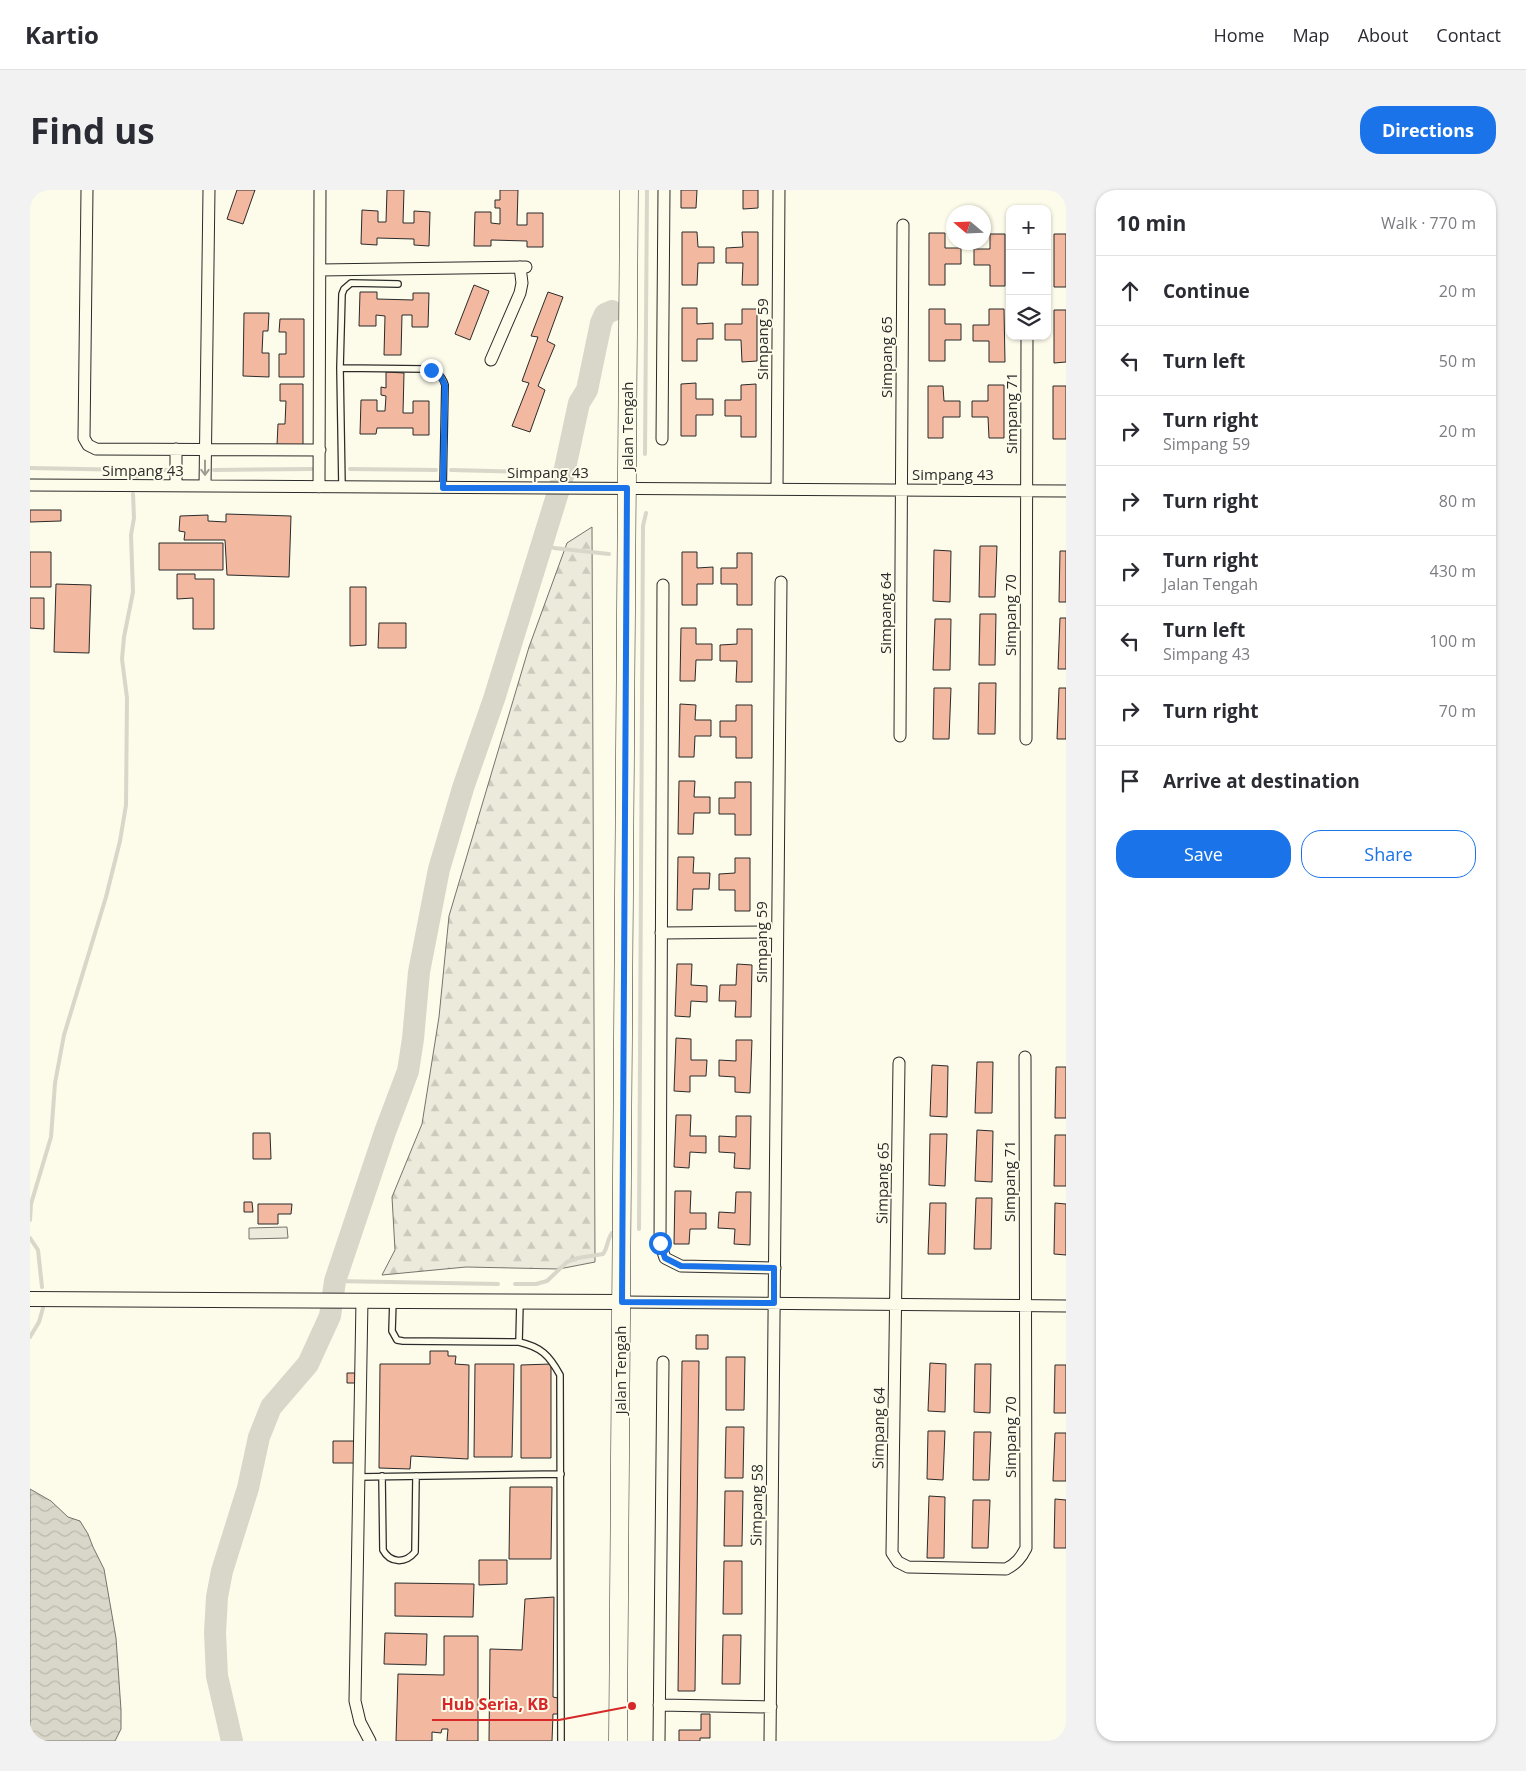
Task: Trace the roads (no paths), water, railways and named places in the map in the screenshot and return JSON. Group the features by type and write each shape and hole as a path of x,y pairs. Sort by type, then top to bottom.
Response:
{"main road":[{"name":"Jalan Tengah","path":"618,1741 629,190"}],"street":[{"path":"86,190 84,438 86,442 96,449 320,450"},
{"path":"206,486 210,190"},
{"path":"320,190 320,487"},
{"path":"662,439 664,190"},
{"name":"Simpang 59","path":"777,489 779,190"},
{"name":"Simpang 65","path":"902,490 904,224"},
{"path":"320,270 523,267 520,293 491,360"},
{"name":"Simpang 71","path":"1027,340 1027,490"},
{"path":"176,449 176,486"},
{"name":"Simpang 43","path":"30,486 1066,491"},
{"name":"Simpang 64","path":"900,736 902,490"},
{"name":"Simpang 70","path":"1026,739 1027,490"},
{"name":"Simpang 59","path":"774,1303 780,582"},
{"path":"663,585 660,1243 665,1258 681,1266 774,1268"},
{"path":"661,933 777,932"},
{"name":"Simpang 71","path":"1025,1057 1026,1305"},
{"name":"Simpang 65","path":"896,1304 900,1063"},
{"path":"30,1299 316,1301 346,1299 1066,1306"},
{"path":"362,1300 355,1701 360,1722 370,1741"},
{"name":"Simpang 58","path":"770,1741 774,1303"},
{"name":"Simpang 64","path":"896,1304 892,1553 898,1562 908,1568 1006,1569 1015,1564"},
{"name":"Simpang 70","path":"1015,1564 1022,1557 1026,1548 1026,1305"},
{"path":"658,1741 663,1362"},
{"path":"659,1705 770,1707"}],"lane":[{"path":"362,270 362,283"},
{"path":"342,487 340,368 342,294 344,289 351,283 398,284"},
{"path":"340,368 426,369 440,375 445,385 443,488"},
{"path":"393,1300 393,1334 400,1341 519,1342 542,1350 553,1361 560,1375 562,1741"},
{"path":"519,1342 520,1301"},
{"path":"358,1477 561,1474"},
{"path":"382,1476 383,1550 389,1558 402,1561 414,1552 416,1476"}],"water":[{"path":"30,1489 51,1501 68,1517 80,1521 104,1569 116,1638 121,1710 121,1729 115,1741 30,1741"}],"waterway":[{"path":"645,454 647,190"},
{"path":"232,1741 217,1676 215,1633 217,1597 222,1571 248,1488 259,1437 271,1407 308,1364 330,1316 335,1281 385,1132 408,1071 419,972 439,869 564,473 579,403 587,390 601,323 605,314 612,311"},
{"path":"30,468 133,470 137,472 137,477"},
{"path":"214,470 312,469"},
{"path":"350,469 436,470"},
{"path":"137,472 140,470 170,470"},
{"path":"451,470 564,473"},
{"path":"30,1220 31,1204 51,1137 55,1083 64,1035 106,897 120,841 126,805 127,698 122,659 124,637 133,592 131,535 134,518 133,494"},
{"path":"639,1229 643,526 646,513"},
{"path":"542,543 554,548 609,554"},
{"path":"515,1284 536,1284 547,1281 567,1262 578,1258 603,1254 612,1233"},
{"path":"30,1238 38,1250 42,1287"},
{"path":"335,1281 498,1284"},
{"path":"30,1337 39,1322 43,1308"}],"place":[{"name":"Hub Seria, KB","path":"632,1706"}]}
